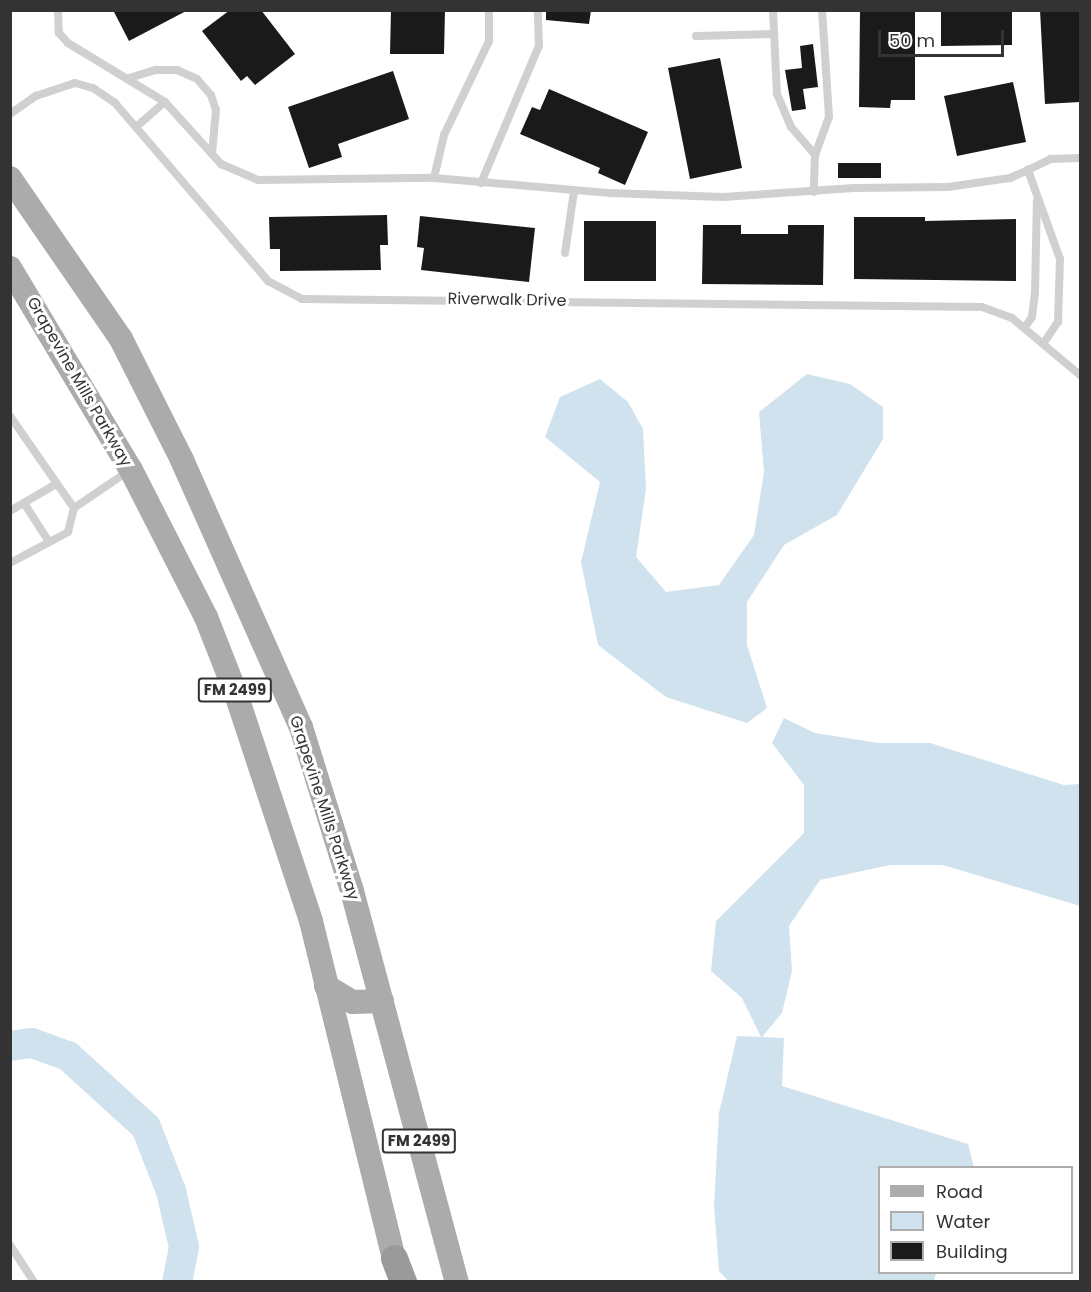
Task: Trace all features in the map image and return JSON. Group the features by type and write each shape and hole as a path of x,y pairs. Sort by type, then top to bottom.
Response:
{"main road":[{"name":"Grapevine Mills Parkway","path":"10,178 121,339 182,460 301,727 382,1001 457,1281"},
{"name":"Grapevine Mills Parkway","path":"10,268 131,470 206,617 235,691 274,800 311,921 397,1274"},
{"path":"326,986 353,1002 382,1001"}],"lane":[{"path":"58,10 59,33 68,43 165,102 221,164 258,180 434,178 573,191 723,197 948,187 1010,178 1051,159 1080,158"},
{"path":"434,178 444,135 489,41 489,10"},
{"path":"481,183 538,46 538,10"},
{"path":"773,10 777,94 791,127 815,155"},
{"path":"814,192 815,155 829,117 822,10"},
{"path":"696,36 774,34"},
{"path":"129,78 156,70 177,70 197,79 211,95 216,110 212,154"},
{"name":"Riverwalk Drive","path":"10,114 36,96 75,83 93,88 115,103 268,281 302,299 926,304 982,307 1025,327 1080,375"},
{"path":"136,127 165,102"},
{"path":"1028,170 1037,199 1053,231 1060,259 1058,322 1043,344"},
{"path":"565,253 573,191"},
{"path":"1025,327 1032,317 1035,293 1037,199"},
{"path":"11,419 74,508"},
{"path":"10,563 68,531 74,508 131,470"},
{"path":"10,512 56,484"},
{"path":"24,503 49,542"},
{"path":"10,1245 34,1281"}],"water":[{"path":"807,374 850,384 883,407 883,439 837,515 784,545 747,602 747,645 767,708 747,723 666,697 598,645 581,562 600,482 545,437 560,397 600,379 628,402 643,429 646,489 636,557 666,592 719,585 754,535 764,472 759,412"},
{"path":"784,718 815,733 878,743 930,743 1064,785 1080,784 1080,906 943,865 890,865 820,880 789,926 792,971 782,1013 762,1037 784,1038 782,1086 968,1144 974,1166 878,1166 878,1274 936,1274 934,1281 729,1282 719,1271 714,1206 719,1113 737,1036 761,1037 742,998 711,971 716,921 804,833 804,785 772,743"}],"building":[{"path":"113,10 188,10 129,41"},
{"path":"230,10 261,10 295,54 255,85 247,76 241,81 202,31"},
{"path":"391,10 445,10 444,54 390,54"},
{"path":"546,10 591,10 589,24 546,20"},
{"path":"860,10 915,10 915,100 891,100 890,108 859,107"},
{"path":"941,10 1012,10 1012,45 941,46"},
{"path":"1040,10 1080,10 1080,102 1045,104"},
{"path":"813,44 818,87 803,89 806,109 792,111 785,70 802,68 800,46"},
{"path":"720,58 742,168 690,179 668,68"},
{"path":"393,71 409,119 338,144 342,157 309,168 288,107"},
{"path":"1013,82 1026,142 957,156 944,96"},
{"path":"549,89 648,132 625,185 598,173 600,168 520,134 532,107 540,110"},
{"path":"838,163 881,163 881,178 838,178"},
{"path":"387,215 388,245 380,245 381,270 280,271 280,249 270,249 269,217"},
{"path":"420,216 535,228 529,282 421,270 424,248 417,247"},
{"path":"854,217 925,217 925,221 1016,219 1016,281 854,279"},
{"path":"584,221 656,221 656,281 584,281"},
{"path":"703,225 741,225 741,234 788,234 788,225 824,225 823,285 702,284"}],"waterway":[{"path":"10,1046 32,1043 68,1056 146,1127 171,1191 184,1247 177,1282"}]}
